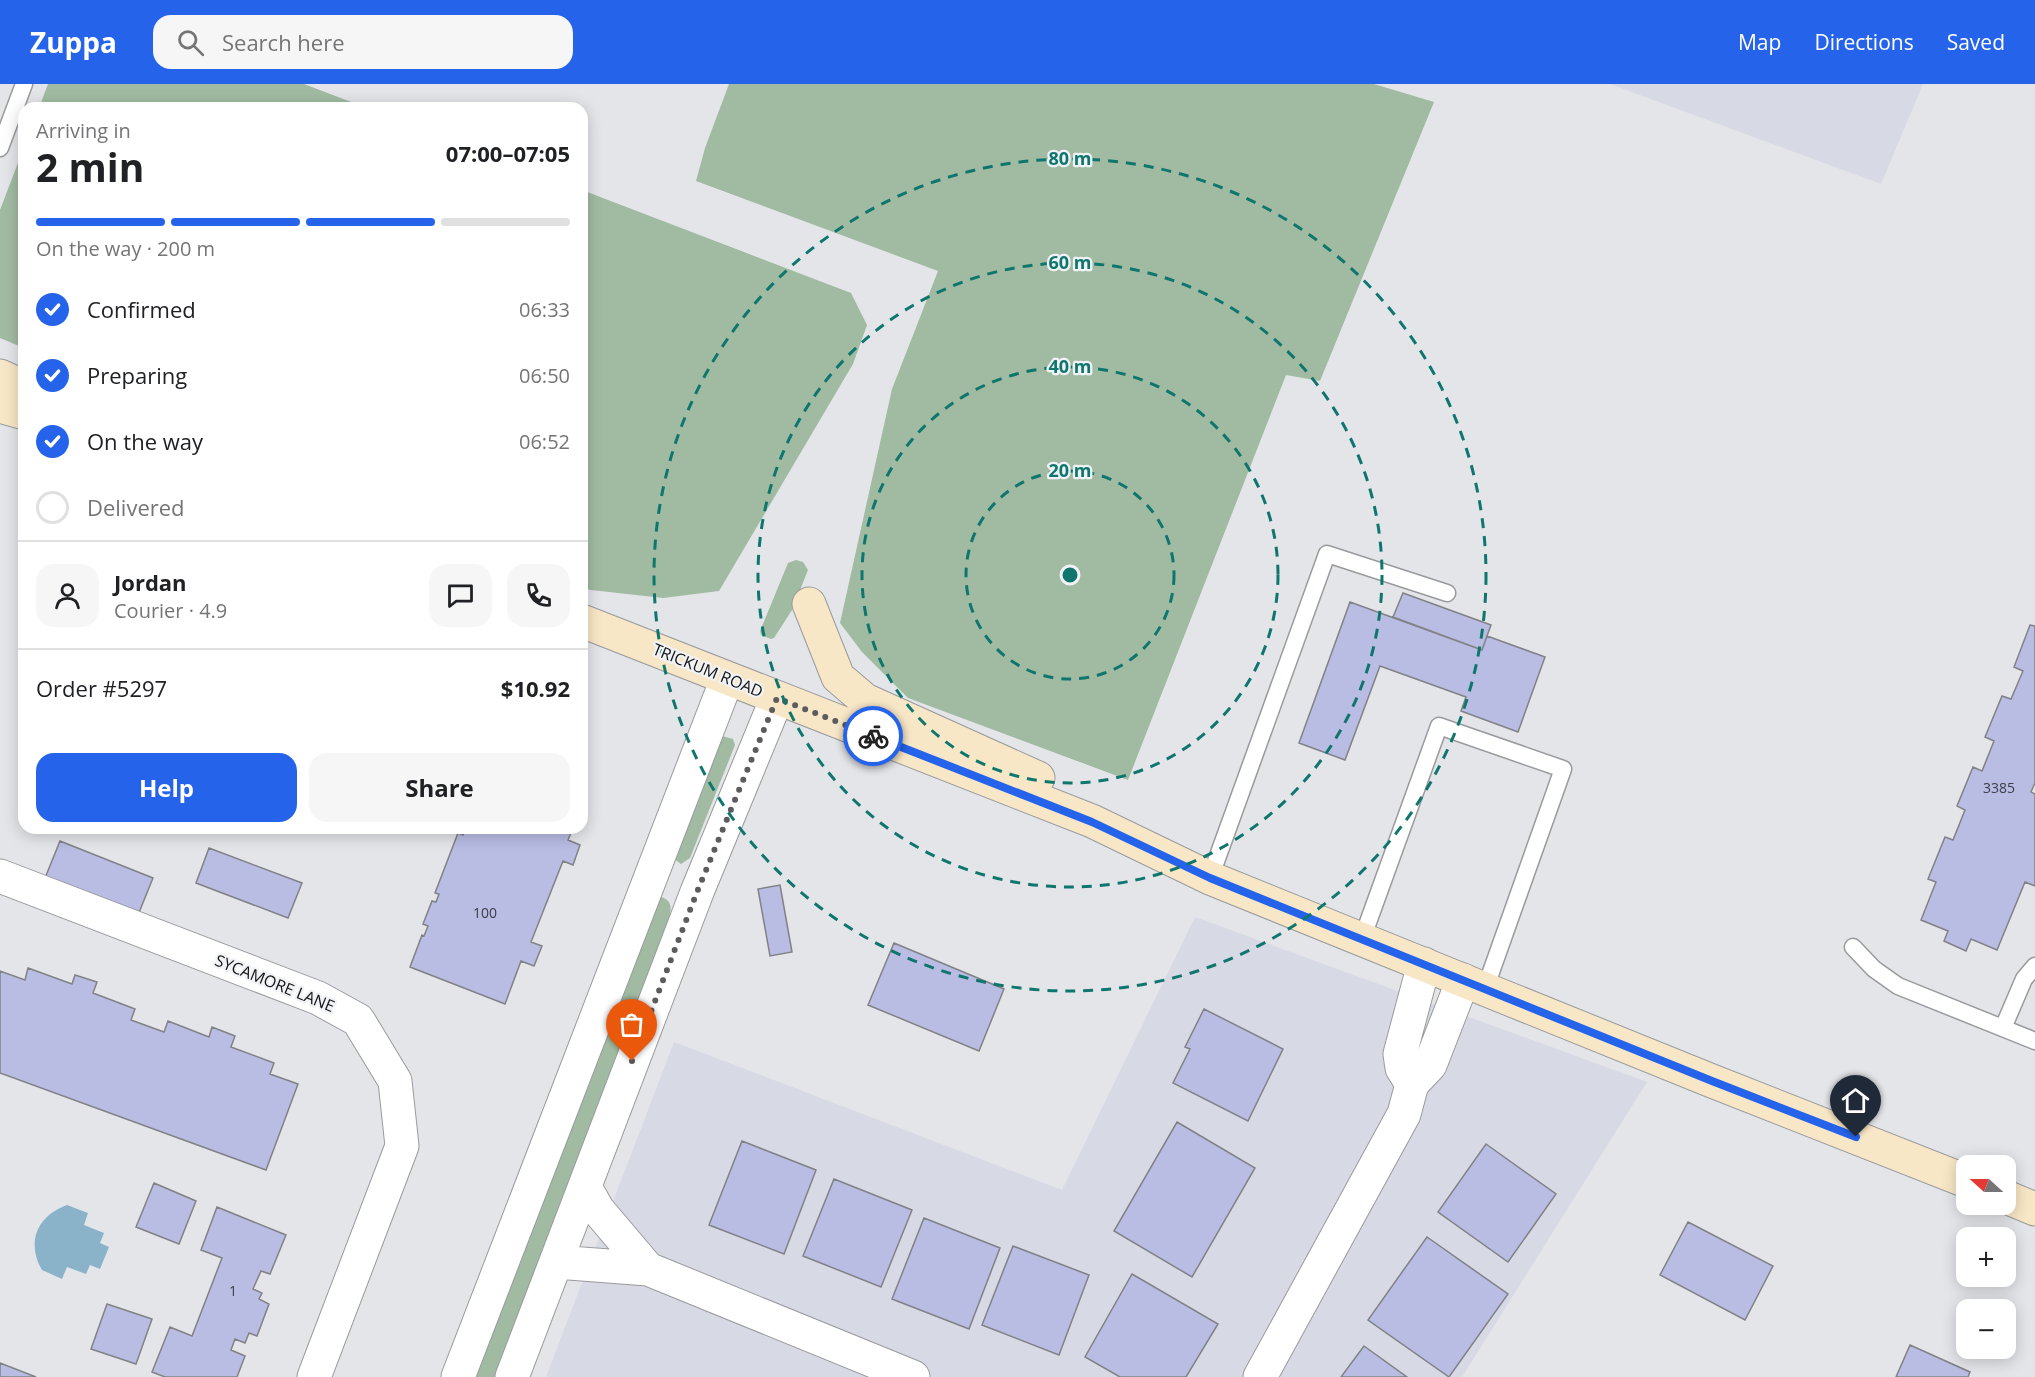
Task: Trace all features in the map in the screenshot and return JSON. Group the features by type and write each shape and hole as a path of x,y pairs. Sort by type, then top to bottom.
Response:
{"street":[{"path":"0,376 18,384"},
{"path":"0,406 18,411"},
{"path":"809,604 838,677 865,700 1066,790 1089,820"},
{"name":"TRICKUM ROAD","path":"588,623 1089,820 1210,878 1956,1177"},
{"path":"459,1377 727,679"},
{"path":"512,1377 697,892 777,698"},
{"name":"SYCAMORE LANE","path":"0,876 318,998 358,1020 395,1081 402,1146 314,1377"},
{"path":"1412,1084 1402,1068 1400,1054 1424,964"},
{"path":"1260,1377 1404,1114 1412,1084 1430,1065 1474,984"},
{"path":"585,1187 598,1210 648,1269"},
{"path":"2016,1201 2035,1209"},
{"path":"556,1262 648,1269 913,1377"}],"lane":[{"path":"0,148 24,84"},
{"path":"1210,878 1327,554 1447,593"},
{"path":"1362,939 1439,726 1563,769 1474,984"},
{"path":"1853,947 1874,969 1898,986 2035,1041"},
{"path":"2003,1028 2024,979 2035,966"}],"shaded area":[{"path":"1610,84 1923,84 1881,184"},
{"path":"1195,917 1647,1082 1462,1377 546,1377 674,1042 1062,1190"}],"green space":[{"path":"48,84 304,84 351,102 41,102"},
{"path":"729,84 1374,84 1434,102 1320,381 1286,375 1128,780 908,698 862,652 840,623 892,389 938,271 696,181 705,148"},
{"path":"18,163 18,346 0,338 0,210"},
{"path":"588,192 851,293 867,325 853,364 719,591 663,598 588,590"},
{"path":"796,560 803,562 808,570 792,610 774,638 771,639 761,635 760,631 788,563"},
{"path":"722,736 733,739 735,745 690,858 681,864 673,858"},
{"path":"661,897 670,904 668,922 547,1245 495,1377 474,1377 655,900"}],"water":[{"path":"67,1205 88,1213 84,1225 104,1233 100,1243 109,1247 100,1269 90,1265 86,1274 67,1267 62,1279 42,1270 37,1260 35,1240 37,1231 48,1216"}],"building":[{"path":"1403,593 1491,625 1482,650 1393,617"},
{"path":"1350,602 1482,650 1487,636 1545,657 1518,732 1461,711 1466,697 1380,666 1345,760 1299,743"},
{"path":"2030,625 2035,626 2035,783 2031,792 2035,794 2035,886 2025,882 1997,950 1971,939 1966,951 1944,941 1948,931 1921,920 1936,882 1928,879 1945,837 1953,840 1965,810 1957,806 1973,767 1982,771 1994,741 1985,737 2002,696 2011,699 2023,671 2014,667"},
{"path":"458,834 570,834 568,840 580,845 573,865 563,861 531,942 542,946 534,966 521,961 505,1004 410,967 422,935 424,936 428,926 423,924 432,901 436,902 439,894 435,893"},
{"path":"60,841 153,878 138,915 45,878"},
{"path":"209,848 302,883 288,918 196,883"},
{"path":"780,885 792,952 770,956 758,889"},
{"path":"894,943 1004,989 979,1051 868,1005"},
{"path":"28,968 72,984 75,975 97,982 93,993 135,1009 131,1020 164,1032 168,1021 209,1037 212,1027 235,1036 231,1047 274,1063 270,1074 298,1084 266,1170 0,1073 0,971 25,980"},
{"path":"1204,1009 1283,1049 1248,1121 1173,1083 1190,1049 1185,1047"},
{"path":"1177,1122 1255,1168 1192,1277 1114,1231"},
{"path":"742,1141 816,1170 784,1254 709,1225"},
{"path":"1486,1144 1556,1194 1508,1262 1438,1212"},
{"path":"834,1179 912,1210 881,1287 803,1256"},
{"path":"154,1183 196,1201 179,1244 136,1227"},
{"path":"217,1207 286,1235 270,1274 261,1271 253,1289 262,1293 259,1299 269,1304 257,1336 249,1333 245,1343 235,1339 231,1350 245,1356 237,1377 165,1377 152,1372 170,1327 192,1336 222,1258 201,1250"},
{"path":"924,1218 1000,1248 969,1329 892,1299"},
{"path":"1688,1222 1773,1266 1745,1320 1660,1275"},
{"path":"1427,1237 1508,1294 1449,1377 1368,1320"},
{"path":"1013,1246 1089,1275 1059,1355 982,1325"},
{"path":"1132,1274 1218,1324 1186,1377 1120,1377 1085,1357"},
{"path":"107,1304 152,1319 136,1364 91,1349"},
{"path":"1910,1345 1970,1372 1968,1377 1896,1377"},
{"path":"1364,1346 1407,1377 1341,1377"},
{"path":"0,1363 36,1377 0,1377"}],"way so far":[{"path":"632,1061 697,892 777,698 873,736"}],"route":[{"path":"873,736 1092,822 1210,878 1856,1137"}]}
